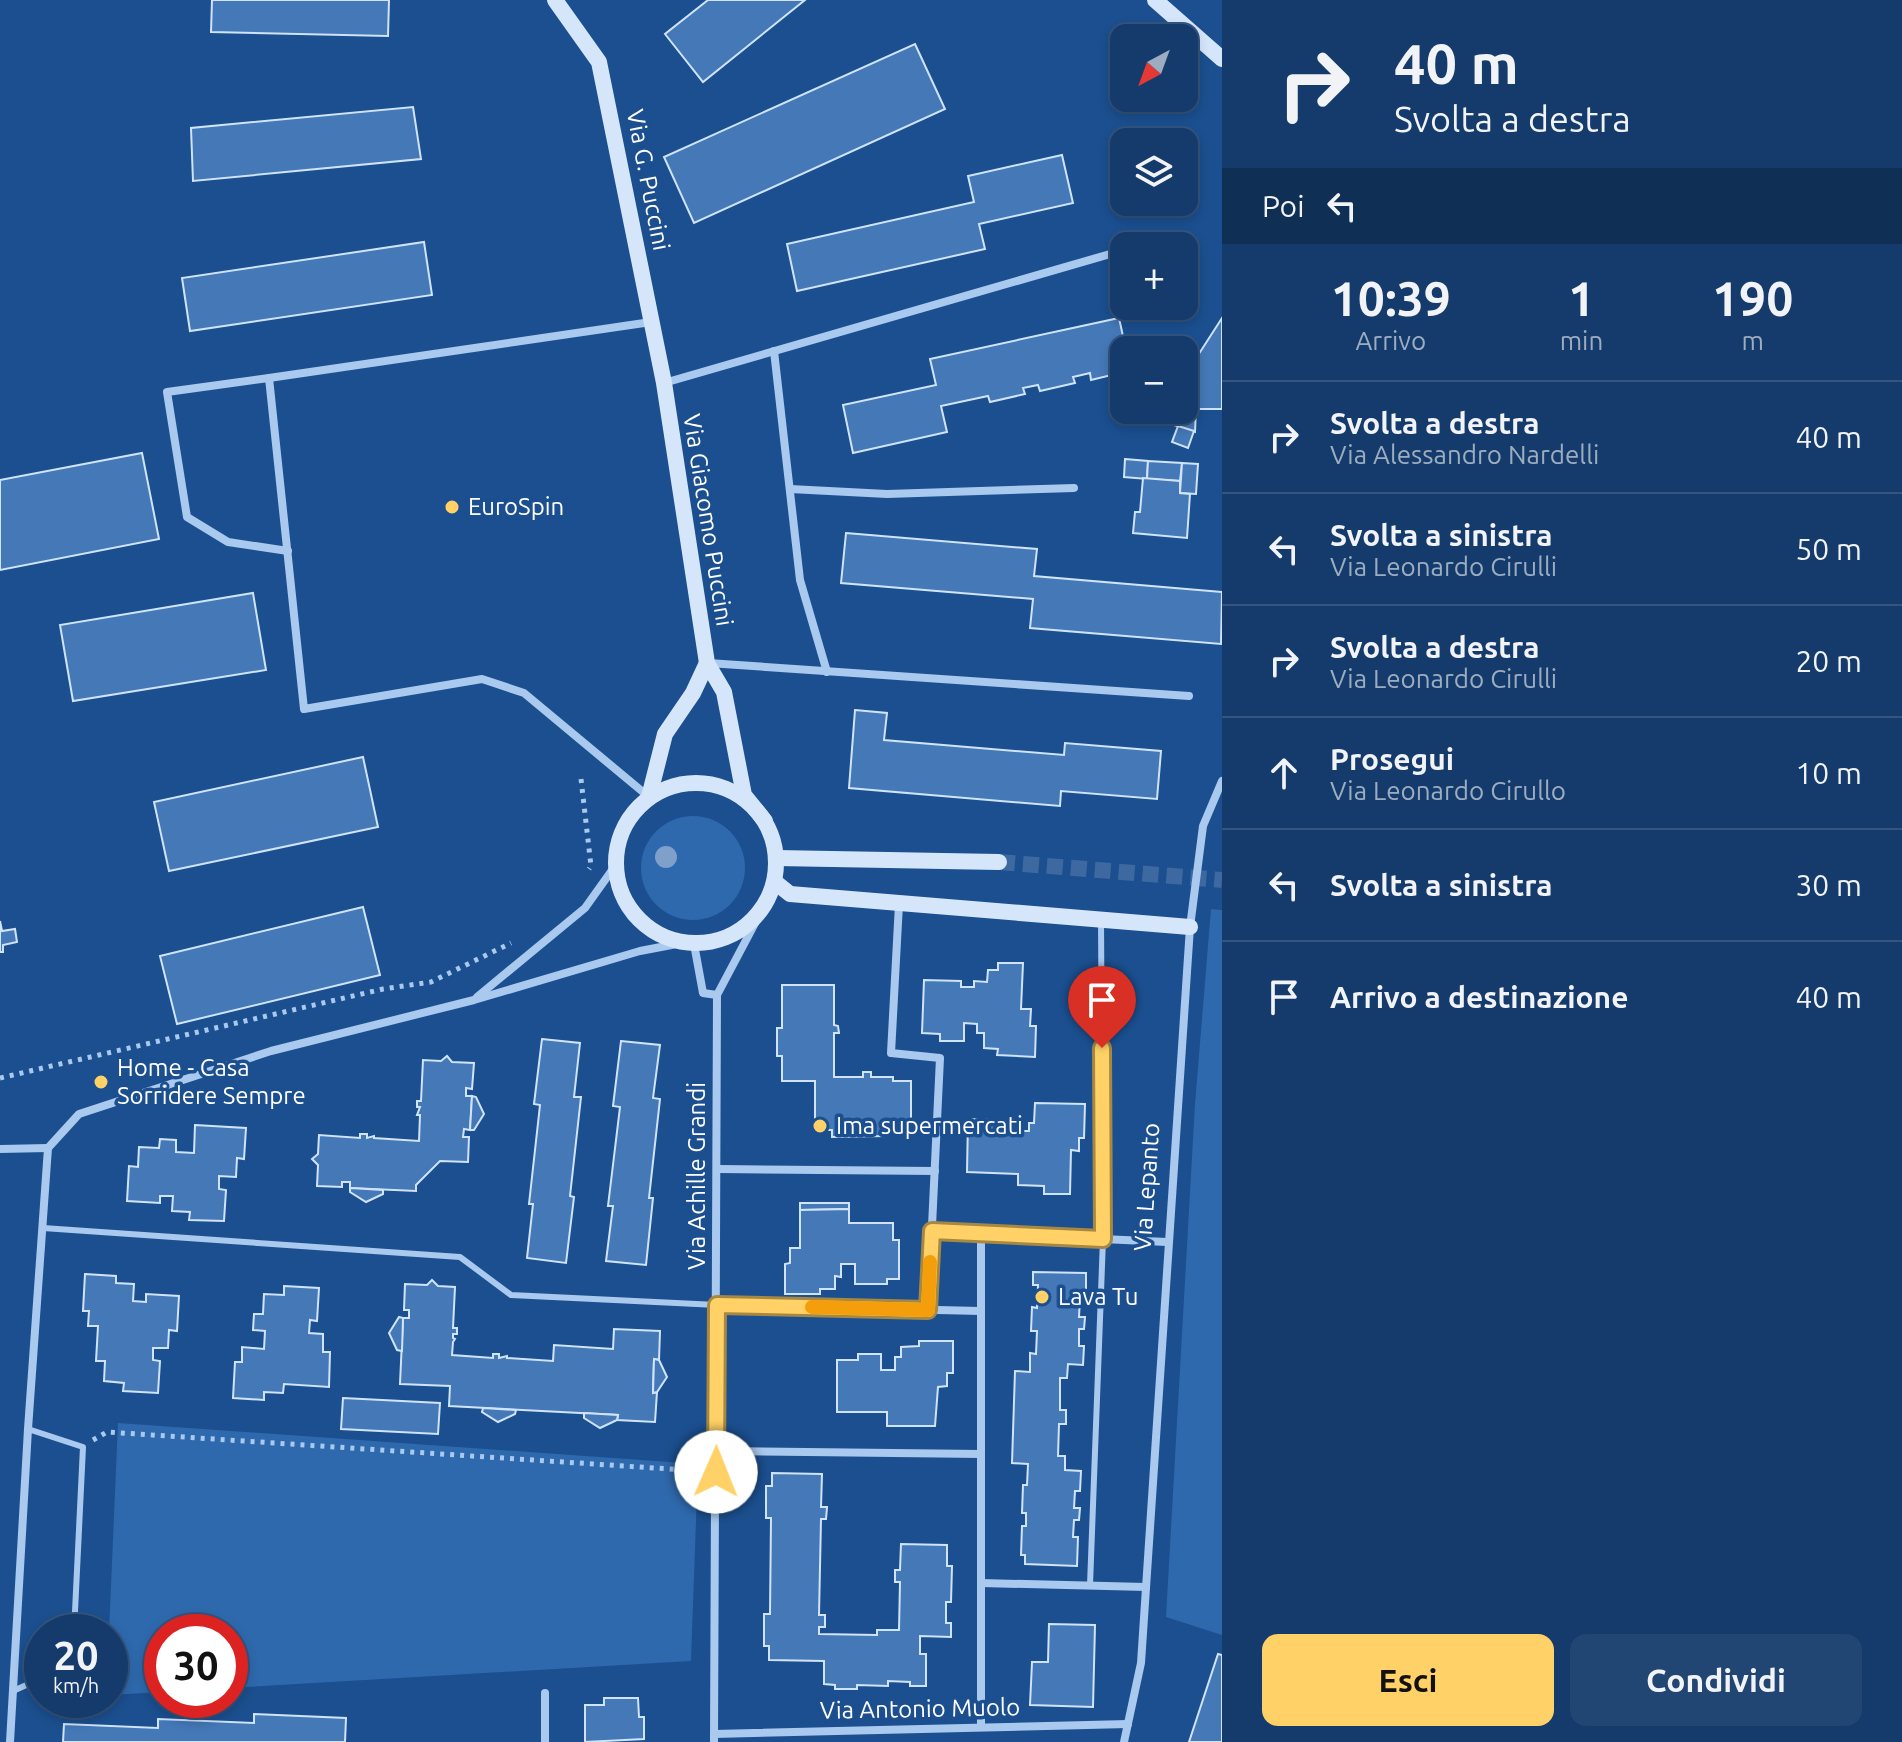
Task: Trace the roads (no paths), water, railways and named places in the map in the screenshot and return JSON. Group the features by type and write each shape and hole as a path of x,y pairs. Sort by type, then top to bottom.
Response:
{"street":[{"name":"Via G. Puccini","path":"555,0 599,62 664,383"},
{"path":"1155,0 1222,59"},
{"path":"664,383 1110,254"},
{"path":"288,551 228,542 187,517 167,392 652,322"},
{"path":"774,351 800,580 827,672"},
{"path":"269,378 304,709 482,679 524,693 649,797"},
{"name":"Via Giacomo Puccini","path":"664,383 707,663 724,692 744,795 765,821"},
{"path":"790,489 887,494 1074,488"},
{"path":"707,663 1189,696"},
{"name":"Via Giacomo Puccini","path":"649,797 665,734 693,693 707,663"},
{"name":"Via Lepanto","path":"1124,1742 1141,1663 1190,927 1203,826 1222,781"},
{"path":"706,783 746,800 765,821 774,842 775,882 717,995 703,993 688,943 650,929 632,912 622,894 615,866 618,843 626,823 649,797 670,787 706,783"},
{"path":"776,858 999,862"},
{"path":"474,1000 585,908 615,866"},
{"path":"775,882 790,894 1190,927"},
{"path":"899,904 891,1053 940,1058 928,1310"},
{"path":"10,1742 48,1148 79,1114 271,1051 474,1000 640,951 725,939 749,925 762,910"},
{"name":"Via Achille Grandi","path":"714,1738 717,995"},
{"path":"0,1149 48,1148"},
{"path":"718,1169 935,1171"},
{"path":"932,1231 1167,1242"},
{"path":"981,1233 981,1727"},
{"path":"717,1305 981,1311"},
{"path":"717,1451 981,1454"},
{"path":"981,1583 1146,1587"},
{"path":"545,1693 545,1742"},
{"name":"Via Antonio Muolo","path":"714,1738 1128,1724"}],"lane":[{"path":"1090,1585 1103,1239 1101,920"},
{"path":"43,1228 460,1257 511,1295 717,1305"},
{"path":"28,1429 83,1447 75,1614"},
{"path":"13,1691 24,1686"}],"tunnel":[{"path":"999,862 1222,880"}],"place":[{"name":"EuroSpin","path":"452,507"},
{"name":"Home - Casa Sorridere Sempre","path":"101,1082"},
{"name":"Ima supermercati","path":"820,1126"},
{"name":"Lava Tu","path":"1042,1297"}]}
